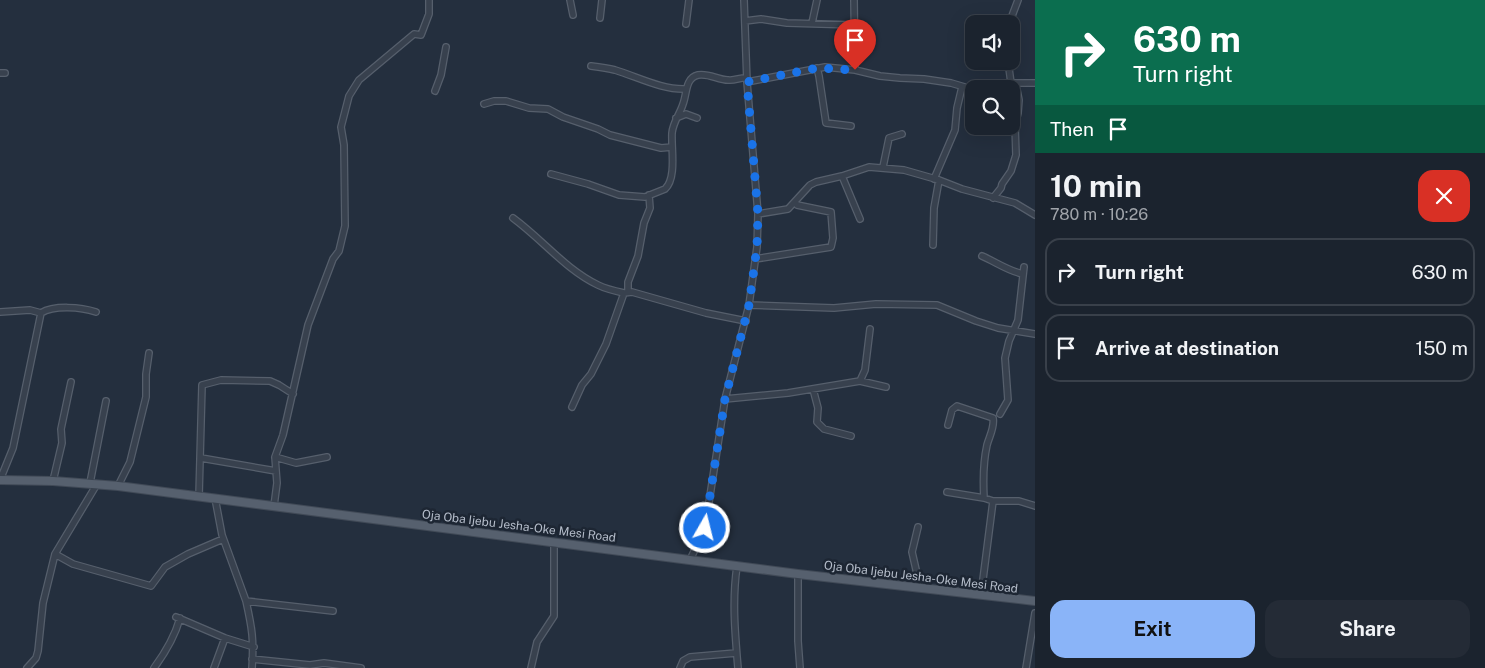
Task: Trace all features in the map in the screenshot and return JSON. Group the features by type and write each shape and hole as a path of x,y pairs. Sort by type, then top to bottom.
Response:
{"main road":[{"name":"Oja Oba Ijebu Jesha-Oke Mesi Road","path":"0,480 53,481 118,486 798,574 1035,601"}],"street":[{"path":"274,506 277,483 275,457 283,435 308,325 334,259 339,251 345,226 343,188 344,145 341,127 349,96 359,80 402,43 414,34 421,35 429,14 429,0"},
{"path":"570,0 573,15"},
{"path":"600,18 602,0"},
{"path":"686,24 689,0"},
{"path":"690,560 705,528 725,399 746,321 755,259 758,214 747,80 744,0"},
{"path":"812,23 817,0"},
{"path":"854,0 854,71"},
{"path":"1012,15 1018,0"},
{"path":"745,21 761,19 786,23 855,25"},
{"path":"435,91 446,47"},
{"path":"591,66 615,70 675,89 686,89"},
{"path":"817,68 826,123 851,126"},
{"path":"551,174 588,184 618,195 644,197 665,189 669,184 672,163 672,132 676,118 683,104 686,89 693,77 700,74 730,80 747,80 817,68 951,83 965,87"},
{"path":"854,71 885,80 920,81"},
{"path":"1020,83 1035,84"},
{"path":"934,245 934,208 937,179 955,130 957,108 962,87"},
{"path":"484,104 494,101 506,101 529,108 548,109 610,136 661,148 672,147"},
{"path":"683,104 686,114"},
{"path":"676,118 686,114 697,118"},
{"path":"883,167 889,138 902,134"},
{"path":"993,198 1011,172 1016,155 1014,135"},
{"path":"758,214 788,209 816,182 842,176 869,166 904,170 937,179 962,190 1014,204 1035,215"},
{"path":"842,176 860,219"},
{"path":"572,407 582,385 591,374 606,344 626,293 638,256 644,223 650,208 649,195"},
{"path":"755,259 831,247 833,238 831,212 798,205 796,202"},
{"path":"513,218 534,234 564,264 600,286 626,293 632,292 706,313 746,321"},
{"path":"982,256 1012,272 1023,274"},
{"path":"1000,414 1008,400 1006,358 1009,341 1018,320 1024,267"},
{"path":"749,305 834,308 876,304 937,305 976,321 1014,331 1035,334"},
{"path":"0,312 30,310 41,313 46,310 70,308 84,308 96,312"},
{"path":"0,480 13,448 41,313"},
{"path":"860,382 865,370 870,329"},
{"path":"118,486 130,462 146,397 146,374 149,353"},
{"path":"198,496 201,386 221,380 270,381 292,394"},
{"path":"53,481 62,443 61,429 71,382"},
{"path":"725,399 788,393 860,382 886,387"},
{"path":"813,389 818,408 818,422 824,429 851,436"},
{"path":"27,668 36,658 38,651 43,603 55,554 93,484 106,401"},
{"path":"948,425 952,410 958,406 993,418 994,422 983,465 984,498"},
{"path":"275,457 296,463 327,457"},
{"path":"200,458 276,471"},
{"path":"947,492 993,501 1019,501 1035,506"},
{"path":"215,498 223,539 246,601 253,629 252,668"},
{"path":"981,595 993,501"},
{"path":"918,527 912,552 920,587"},
{"path":"55,554 73,564 151,586 165,567 188,554 223,539"},
{"path":"530,668 537,642 554,616 554,542"},
{"path":"737,566 734,600 738,668"},
{"path":"798,574 800,668"},
{"path":"246,601 333,611"},
{"path":"1026,668 1035,613"},
{"path":"154,668 165,653 177,628 178,617 225,638 254,647"},
{"path":"214,668 225,638"},
{"path":"680,668 683,661 690,657 736,653"},
{"path":"252,659 309,666 324,663 361,668"}],"route":[{"path":"705,528 725,399 749,305 757,247 758,214 747,82 825,67 855,70"}]}
